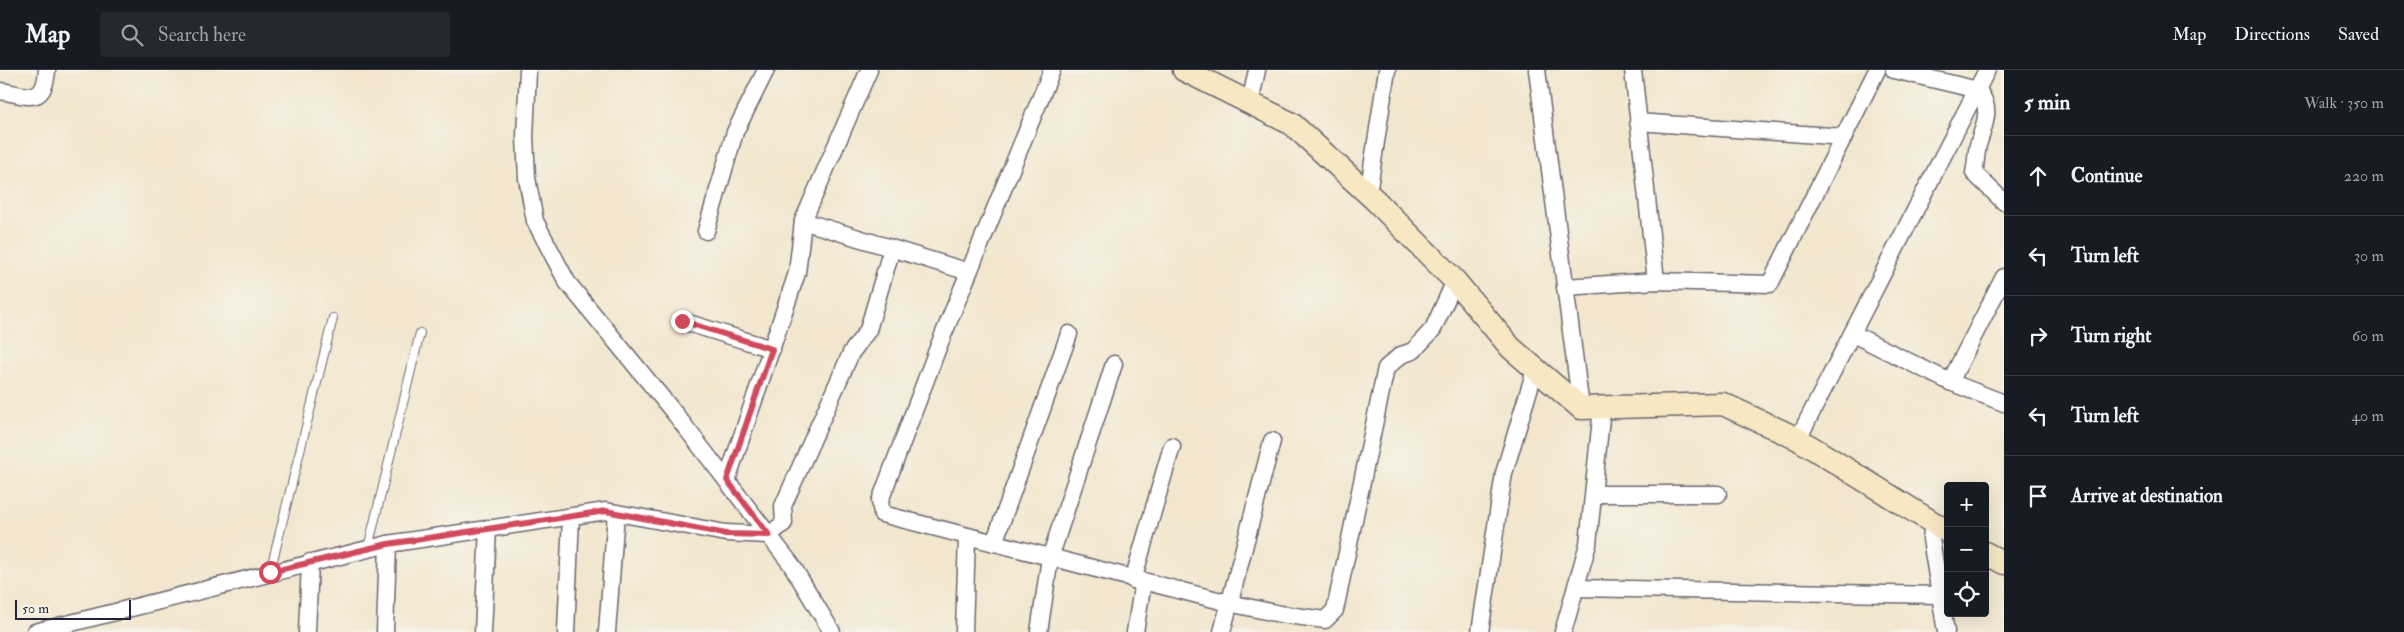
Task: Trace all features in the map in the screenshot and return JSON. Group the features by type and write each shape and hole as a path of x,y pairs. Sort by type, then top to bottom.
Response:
{"street":[{"path":"0,91 36,96 46,86 47,70"},
{"path":"528,70 526,162 535,221 567,282 676,415 791,564 832,632"},
{"path":"706,231 735,132 766,70"},
{"path":"727,480 797,273 803,221 869,70"},
{"path":"1052,70 969,272 880,501 882,514 1229,603 1280,614 1325,620 1335,610 1386,368 1401,355 1414,351 1433,329 1455,281"},
{"path":"1184,70 1292,124 1368,194 1455,281 1510,348 1535,370 1591,408 1723,404 1798,439 1941,528 1931,540 1946,632"},
{"path":"1250,103 1257,70"},
{"path":"1368,194 1387,70"},
{"path":"1537,70 1565,287 1591,408 1594,494 1588,544 1563,632"},
{"path":"1633,70 1656,281"},
{"path":"1565,287 1656,281 1770,284 1877,70"},
{"path":"1894,70 1978,90 1984,98 1987,121 1978,146 1974,172 2004,202"},
{"path":"1798,439 1987,70"},
{"path":"1638,122 1844,137"},
{"path":"803,221 969,272"},
{"path":"35,632 368,548 606,511 726,534 769,535 784,523 783,506 851,353 868,330 892,248"},
{"path":"1950,382 2002,283"},
{"path":"682,321 772,349"},
{"path":"994,544 1069,334"},
{"path":"1853,334 1950,382 2004,403"},
{"path":"1039,632 1050,558 1114,364"},
{"path":"1480,632 1504,473 1535,370"},
{"path":"1222,632 1272,441"},
{"path":"1135,632 1138,581 1172,446"},
{"path":"1594,494 1718,494"},
{"path":"607,632 616,513"},
{"path":"566,632 571,516"},
{"path":"483,632 488,528"},
{"path":"964,632 967,536"},
{"path":"385,632 388,544"},
{"path":"1989,555 2004,563"},
{"path":"307,632 310,562"},
{"path":"1576,588 1939,594"}],"lane":[{"path":"270,572 333,318"},
{"path":"368,548 420,333"}],"route":[{"path":"270,572 388,544 606,511 726,534 769,535 727,480 772,349 682,321"}]}
